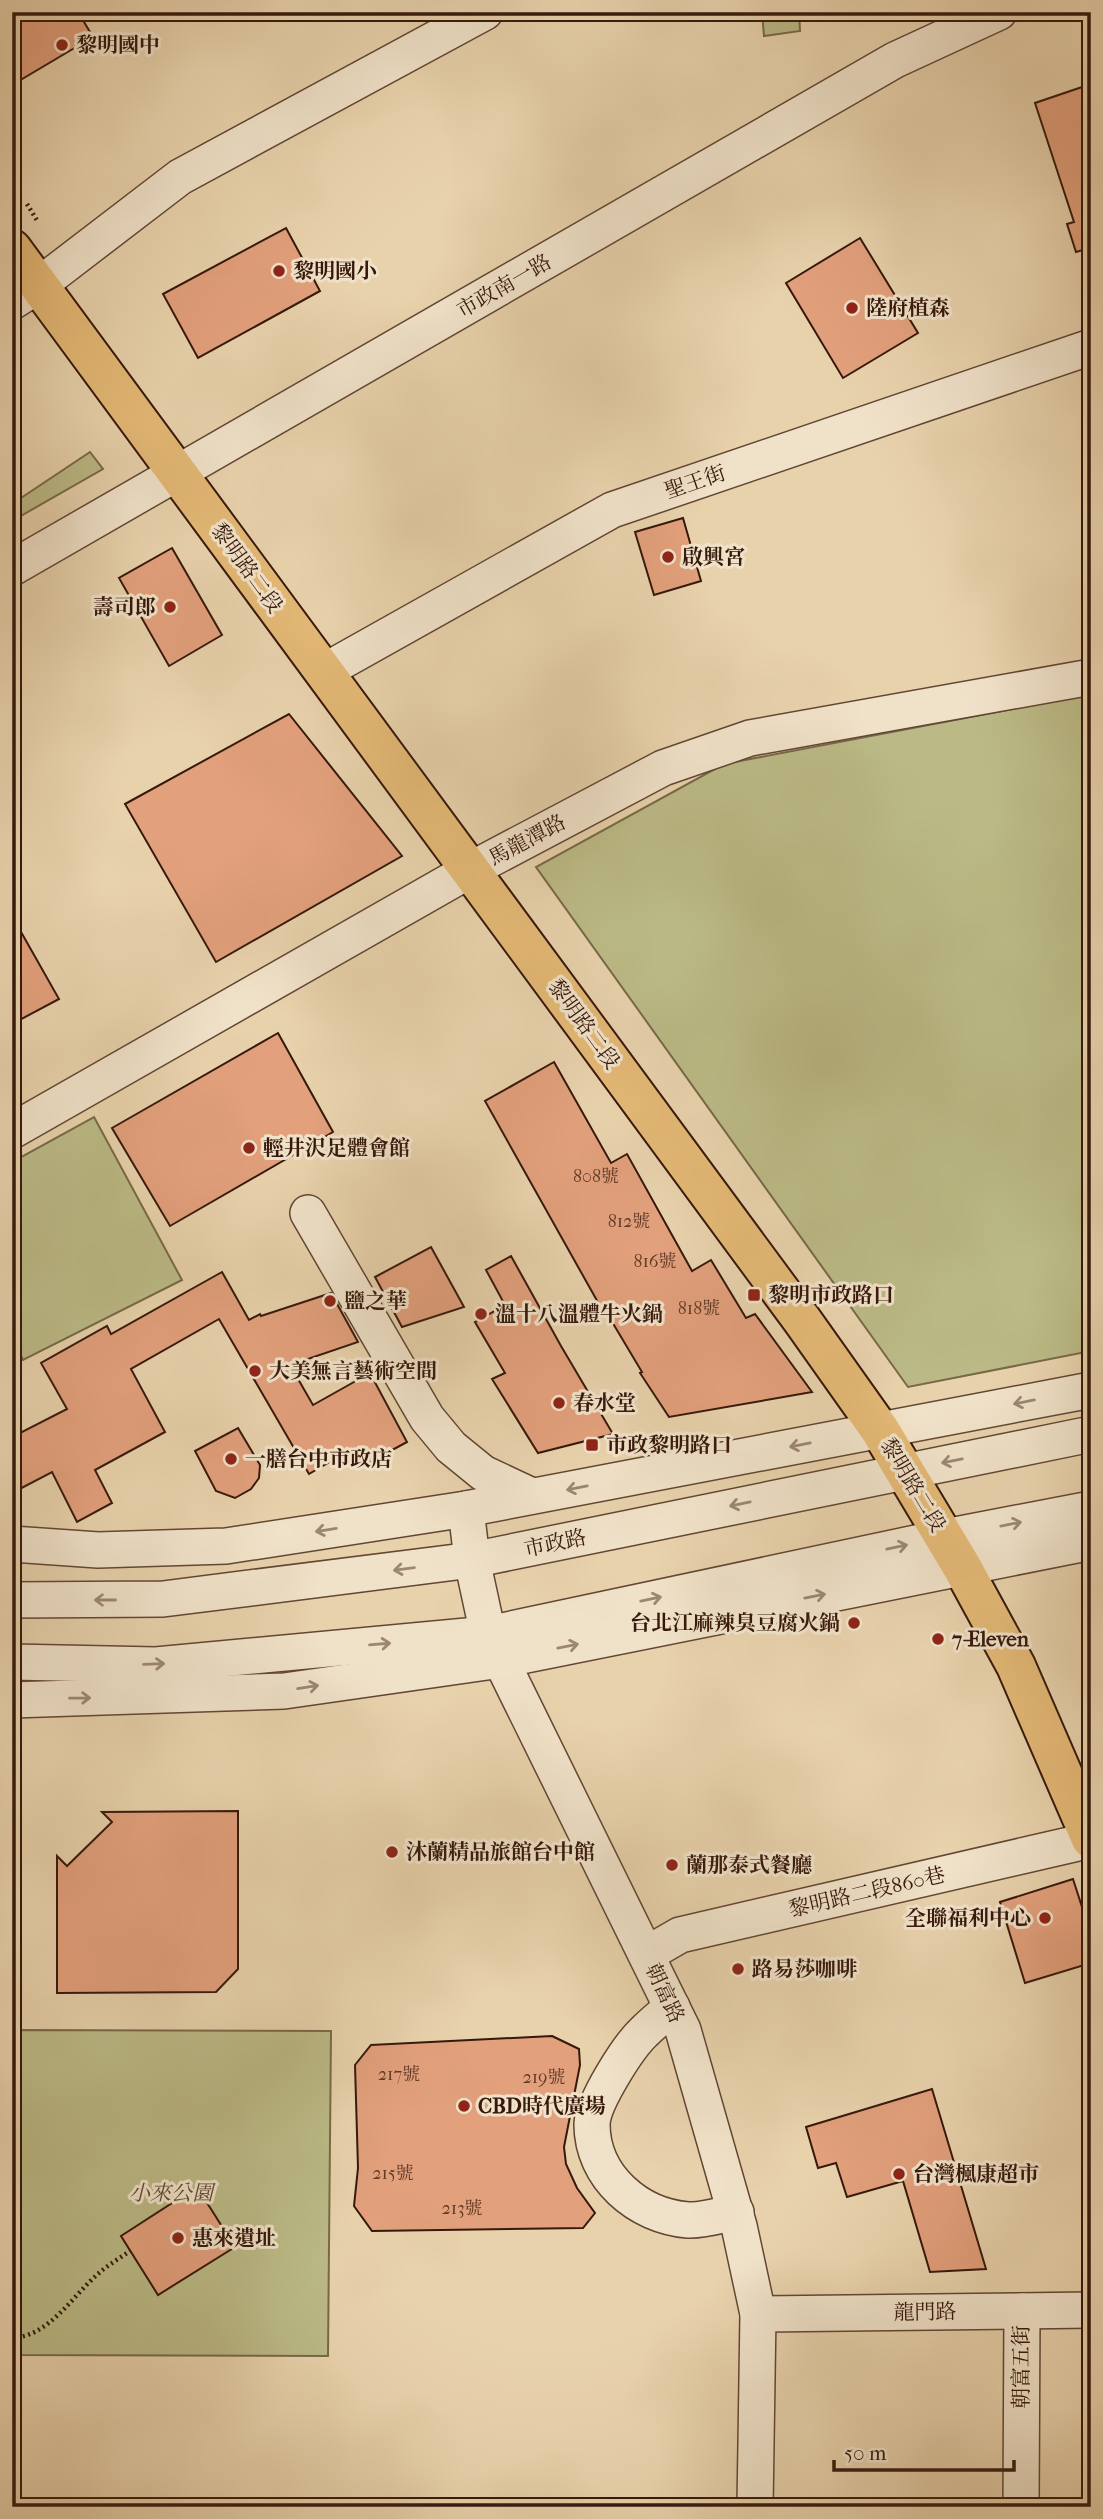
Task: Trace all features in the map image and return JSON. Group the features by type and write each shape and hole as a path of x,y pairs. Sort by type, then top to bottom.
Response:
{"main road":[{"name":"黎明路二段","path":"25,235 26,294 177,474 786,1297 880,1430 953,1552 1016,1666 1091,1840"}],"street":[{"path":"26,294 180,177 485,12"},
{"name":"市政南一路","path":"12,568 895,60 999,12"},
{"name":"聖王街","path":"323,672 612,510 1091,347"},
{"name":"馬龍潭路","path":"12,1131 470,870 663,768 750,738 1091,677"},
{"path":"308,1213 427,1418 451,1447 483,1474 532,1496"},
{"path":"12,1544 98,1550 226,1546 466,1509 1091,1390"},
{"name":"市政路","path":"12,1600 163,1599 472,1560 1091,1434"},
{"name":"朝富路","path":"466,1509 472,1560 495,1647 683,2030 704,2098 736,2212 758,2314 755,2507"},
{"path":"12,1700 284,1691 953,1552 1091,1509"},
{"path":"953,1552 1091,1542"},
{"path":"12,1662 156,1665 495,1647"},
{"name":"黎明路二段860巷","path":"647,1954 680,1936 1091,1840"},
{"path":"672,2007 643,2033 626,2054 601,2096 592,2123 600,2162 620,2191 653,2213 690,2220 736,2212"},
{"name":"龍門路","path":"758,2314 1091,2310"},
{"name":"朝富五街","path":"1021,2507 1022,2311"}],"path":[{"path":"25,235 27,204"},
{"path":"12,2338 38,2332 99,2272 130,2250"}],"green space":[{"path":"762,12 799,12 800,31 764,36"},
{"path":"90,452 103,469 12,521 12,504"},
{"path":"1091,694 1091,1351 908,1387 536,867 724,764"},
{"path":"94,1117 182,1280 23,1360 12,1336 12,1162"},
{"name":"小來公園","path":"12,2030 331,2031 328,2356 12,2355"}],"building":[{"path":"12,12 78,12 93,37 12,85"},
{"path":"1091,84 1091,262 1087,263 1083,250 1076,252 1067,224 1074,222 1035,103"},
{"path":"286,228 320,291 198,358 163,294"},
{"name":"陸府植森","path":"860,238 918,333 843,378 786,283"},
{"name":"啟興宮","path":"683,518 701,581 654,595 635,532"},
{"name":"壽司郎","path":"172,548 222,635 169,666 119,578"},
{"path":"289,714 402,856 216,962 125,804"},
{"path":"12,916 59,999 12,1024"},
{"path":"278,1033 333,1132 170,1226 112,1128"},
{"path":"554,1062 611,1163 627,1154 692,1271 711,1260 746,1318 755,1314 812,1392 669,1417 640,1373 642,1372 602,1305 600,1306 485,1101"},
{"path":"431,1247 464,1307 402,1327 375,1277"},
{"path":"511,1256 613,1434 538,1453 492,1379 505,1373 475,1322 505,1305 486,1270"},
{"path":"222,1272 249,1320 260,1314 261,1316 331,1293 358,1342 290,1365 313,1405 370,1373 407,1442 361,1467 352,1449 309,1474 219,1319 131,1369 165,1432 95,1470 112,1503 77,1522 52,1472 12,1493 12,1437 67,1409 41,1363 107,1326 111,1334"},
{"path":"238,1428 260,1465 259,1478 251,1489 235,1498 216,1491 195,1451"},
{"path":"238,1811 238,1969 216,1992 57,1993 57,1856 67,1866 112,1822 102,1812"},
{"name":"全聯福利中心","path":"1073,1879 1091,1935 1091,1963 1025,1983 1000,1902"},
{"name":"CBD時代廣場","path":"552,2036 579,2049 580,2065 564,2147 566,2164 577,2188 595,2213 583,2228 372,2231 354,2206 358,2168 355,2065 371,2045"},
{"name":"台灣楓康超市","path":"932,2089 986,2269 930,2272 903,2181 847,2197 836,2163 818,2168 806,2127"},
{"path":"197,2187 235,2247 158,2295 121,2236"}],"place":[{"name":"黎明國中","path":"62,45"},
{"name":"黎明國小","path":"279,271"},
{"name":"陸府植森","path":"852,308"},
{"name":"啟興宮","path":"668,557"},
{"name":"壽司郎","path":"170,607"},
{"name":"輕井沢足體會館","path":"249,1148"},
{"name":"黎明市政路口","path":"754,1295"},
{"name":"鹽之華","path":"330,1301"},
{"name":"溫十八溫體牛火鍋","path":"481,1314"},
{"name":"大美無言藝術空間","path":"255,1371"},
{"name":"春水堂","path":"559,1403"},
{"name":"市政黎明路口","path":"592,1445"},
{"name":"一膳台中市政店","path":"231,1459"},
{"name":"台北江麻辣臭豆腐火鍋","path":"854,1623"},
{"name":"7-Eleven","path":"938,1639"},
{"name":"沐蘭精品旅館台中館","path":"392,1852"},
{"name":"蘭那泰式餐廳","path":"672,1865"},
{"name":"全聯福利中心","path":"1045,1918"},
{"name":"路易莎咖啡","path":"738,1969"},
{"name":"CBD時代廣場","path":"464,2106"},
{"name":"台灣楓康超市","path":"899,2174"},
{"name":"惠來遺址","path":"178,2238"}]}
